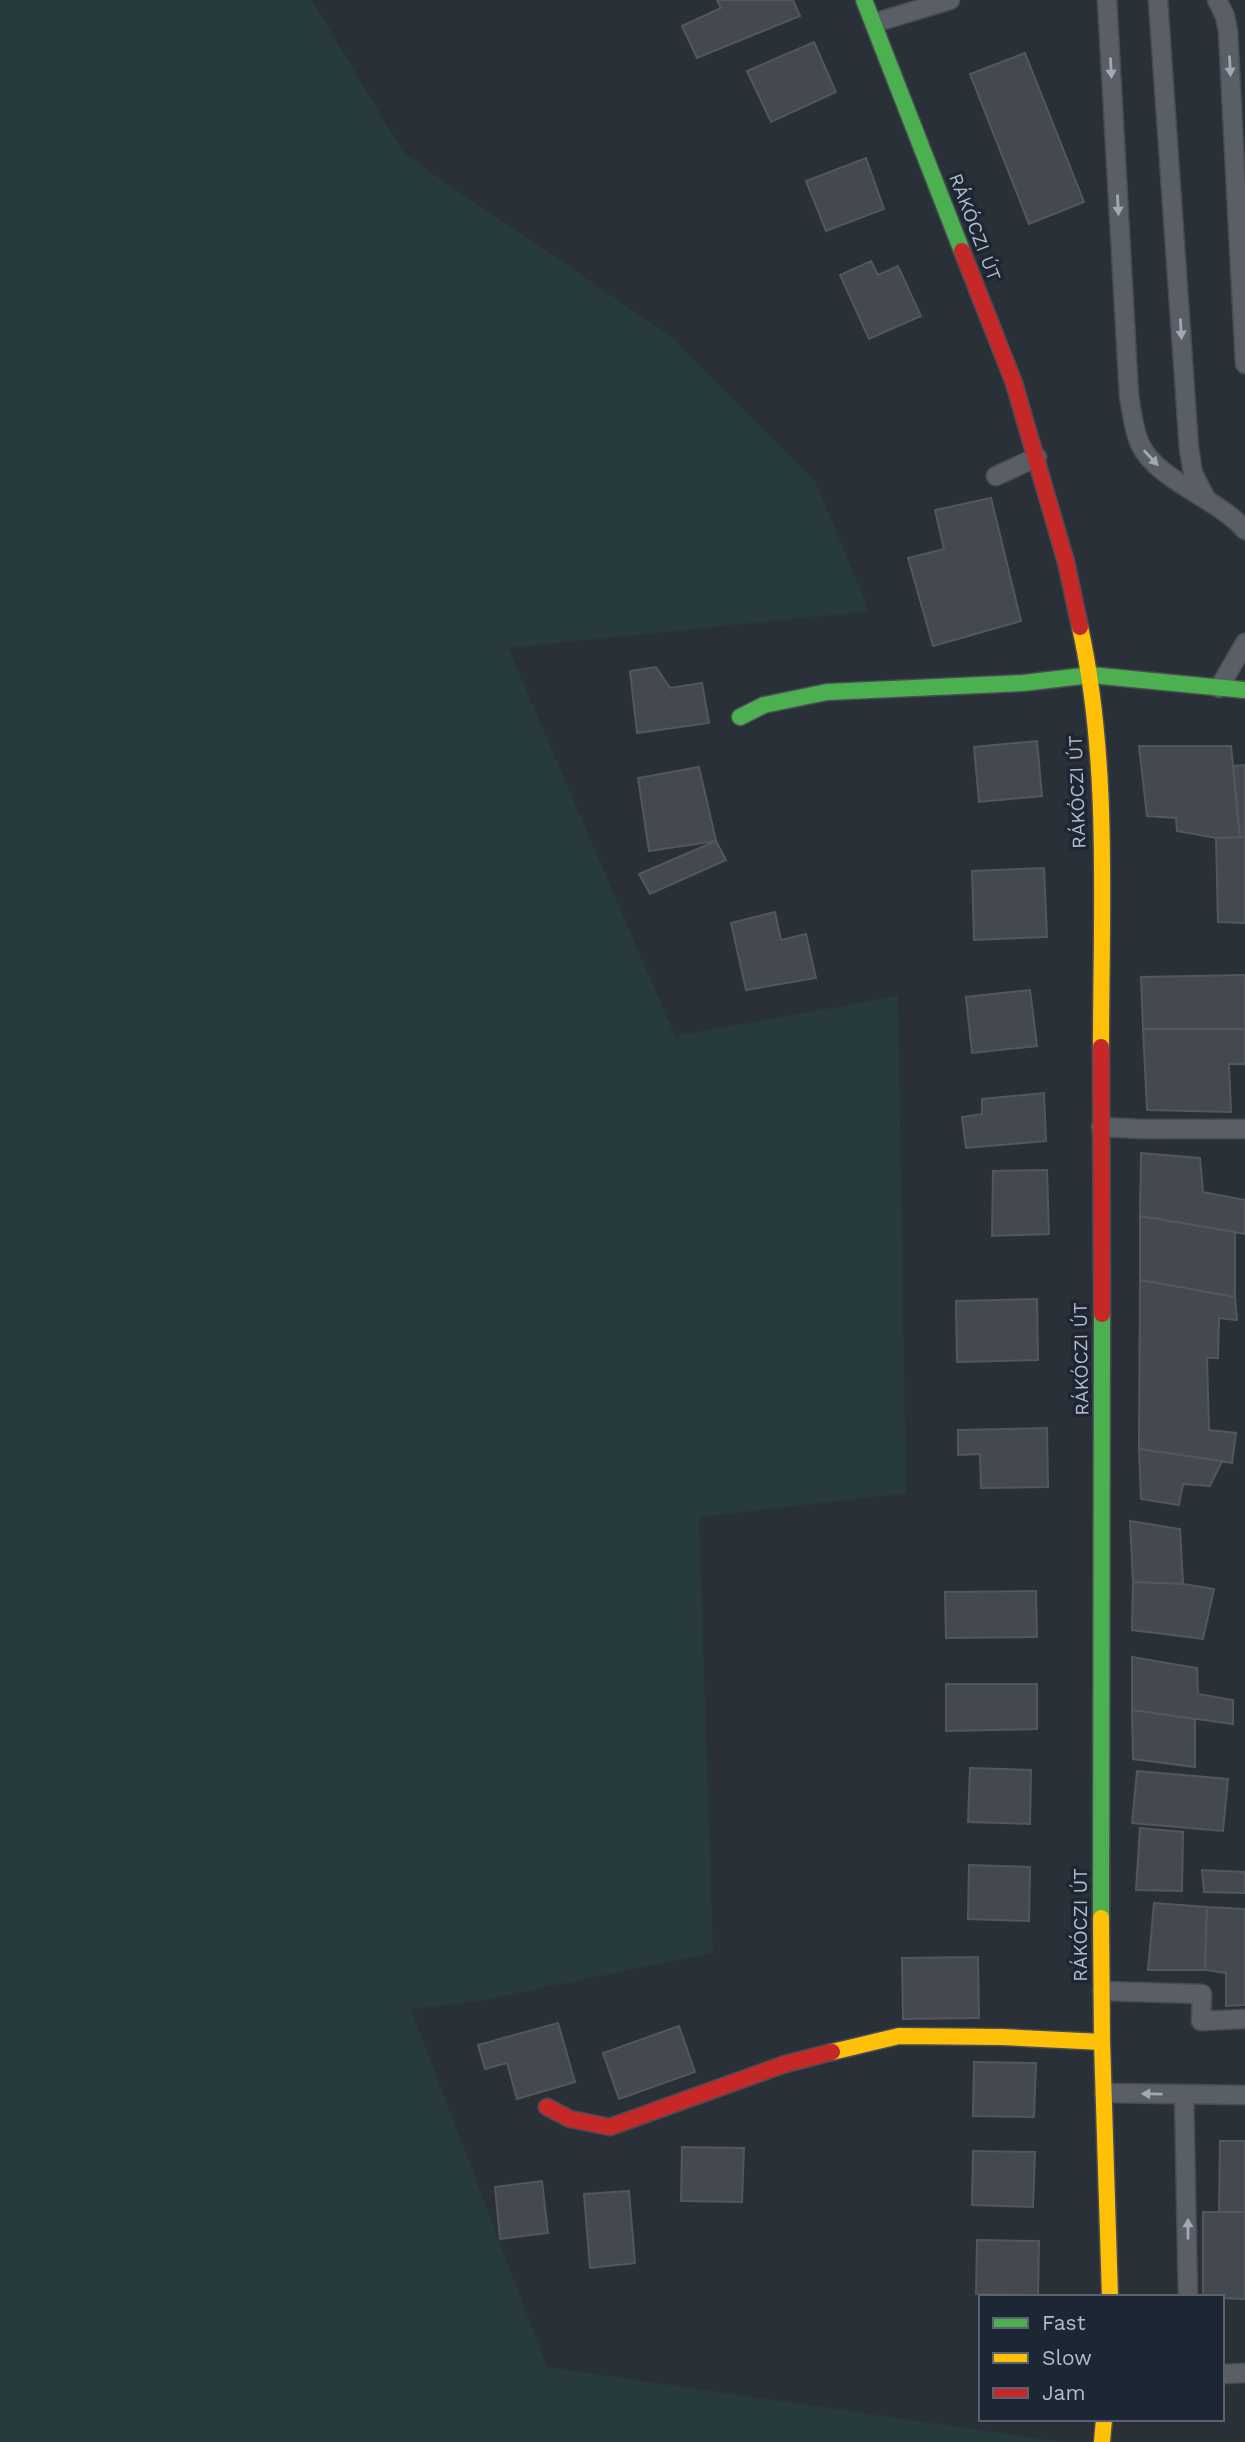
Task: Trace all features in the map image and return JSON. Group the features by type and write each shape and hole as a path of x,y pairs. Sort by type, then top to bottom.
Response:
{"main road":[{"name":"RÁKÓCZI ÚT","path":"864,0 1014,383 1066,562 1091,675 1100,772 1103,1469 1100,1746 1102,2042 1110,2295"},
{"path":"740,717 764,705 827,692 1023,683 1091,675 1245,690"},
{"path":"547,2107 570,2119 610,2127 785,2064 899,2036 1102,2042"},
{"path":"1102,2442 1104,2421"}],"lane":[{"path":"873,23 950,0"},
{"path":"1107,0 1129,396 1134,426 1140,444 1150,460 1233,518 1245,530"},
{"path":"1158,0 1189,449 1194,473 1207,500"},
{"path":"1217,0 1225,16 1228,31 1245,364"},
{"path":"996,476 1037,457"},
{"path":"1219,688 1245,643"},
{"path":"1101,1127 1245,1129"},
{"path":"1102,1991 1202,1994 1201,2021 1245,2019"},
{"path":"1104,2093 1245,2095"},
{"path":"1184,2094 1188,2295"},
{"path":"1224,2374 1245,2373"}],"green space":[{"path":"0,0 312,0 404,154 672,337 816,483 869,611 508,648 675,1036 898,996 906,1493 699,1517 713,1953 473,2002 411,2009 547,2367 1061,2442 0,2442"}],"building":[{"path":"717,0 793,0 800,16 697,58 682,26 721,8"},
{"path":"814,42 836,92 771,122 747,71"},
{"path":"1025,53 1084,202 1029,224 970,74"},
{"path":"866,158 884,209 826,231 806,181"},
{"path":"871,261 878,275 898,266 921,316 869,339 840,275"},
{"path":"991,498 1021,621 933,646 908,558 944,549 935,510"},
{"path":"656,667 670,688 702,683 709,723 637,733 630,671"},
{"path":"1037,741 1042,796 979,802 974,747"},
{"path":"1139,746 1231,746 1240,838 1216,838 1177,831 1176,818 1147,816"},
{"path":"1245,765 1245,837 1240,838 1233,766"},
{"path":"699,767 716,841 649,851 638,778"},
{"path":"1245,837 1245,923 1218,922 1216,838"},
{"path":"716,841 726,860 650,894 639,874"},
{"path":"1044,868 1047,937 974,940 972,871"},
{"path":"775,912 781,940 806,934 816,978 746,990 731,923"},
{"path":"1245,975 1245,1029 1143,1029 1141,977"},
{"path":"1030,990 1037,1046 972,1053 966,997"},
{"path":"1143,1029 1245,1029 1245,1064 1229,1064 1231,1112 1147,1110"},
{"path":"1044,1093 1046,1141 966,1148 962,1117 982,1114 982,1099"},
{"path":"1141,1153 1200,1158 1203,1192 1245,1200 1245,1234 1140,1216"},
{"path":"1047,1170 1049,1234 992,1236 993,1171"},
{"path":"1140,1216 1235,1232 1235,1297 1140,1280"},
{"path":"1140,1280 1235,1297 1237,1320 1219,1318 1218,1358 1207,1358 1209,1430 1236,1433 1232,1463 1139,1449"},
{"path":"1037,1299 1038,1360 957,1362 956,1301"},
{"path":"1047,1428 1048,1487 981,1488 980,1454 958,1455 958,1430"},
{"path":"1139,1449 1222,1461 1210,1486 1183,1484 1179,1505 1141,1499"},
{"path":"1130,1521 1180,1529 1183,1584 1133,1582"},
{"path":"1133,1582 1183,1584 1214,1589 1203,1639 1132,1630"},
{"path":"1036,1591 1037,1637 946,1638 945,1592"},
{"path":"1132,1657 1197,1668 1198,1694 1233,1700 1233,1724 1132,1710"},
{"path":"946,1684 1037,1684 1037,1729 946,1731"},
{"path":"1132,1710 1195,1719 1195,1767 1133,1759"},
{"path":"970,1768 1031,1770 1030,1824 968,1822"},
{"path":"1137,1771 1228,1779 1223,1831 1132,1823"},
{"path":"1140,1828 1183,1832 1182,1891 1136,1890"},
{"path":"969,1865 1030,1867 1029,1921 968,1919"},
{"path":"1202,1870 1245,1872 1245,1893 1204,1892"},
{"path":"1154,1903 1207,1907 1205,1970 1148,1970"},
{"path":"1207,1907 1245,1909 1245,2005 1226,2006 1226,1973 1205,1970"},
{"path":"978,1957 979,2018 903,2019 902,1958"},
{"path":"558,2023 575,2082 517,2099 507,2063 485,2069 478,2045"},
{"path":"679,2026 695,2072 619,2099 603,2053"},
{"path":"974,2062 1036,2063 1034,2117 973,2116"},
{"path":"1220,2141 1245,2141 1245,2212 1219,2212"},
{"path":"682,2147 744,2148 742,2202 681,2201"},
{"path":"973,2151 1035,2152 1033,2207 972,2205"},
{"path":"542,2181 548,2233 500,2239 495,2187"},
{"path":"629,2191 635,2263 590,2268 584,2194"},
{"path":"1203,2212 1245,2212 1245,2299 1203,2295"},
{"path":"977,2240 1039,2241 1038,2295 976,2294"}],"traffic: fast":[{"path":"864,0 962,251"},
{"path":"740,717 764,705 827,692 1023,683 1091,675 1245,690"},
{"path":"1101,1918 1102,1314"}],"traffic: slow":[{"path":"1080,627 1090,678 1100,783 1101,1047"},
{"path":"1101,1918 1110,2295"},
{"path":"832,2052 899,2036 1102,2042"},
{"path":"1102,2442 1104,2421"}],"traffic: jam":[{"path":"962,251 1014,383 1066,562 1080,627"},
{"path":"1101,1047 1102,1314"},
{"path":"547,2107 570,2119 610,2127 785,2064 832,2052"}]}
